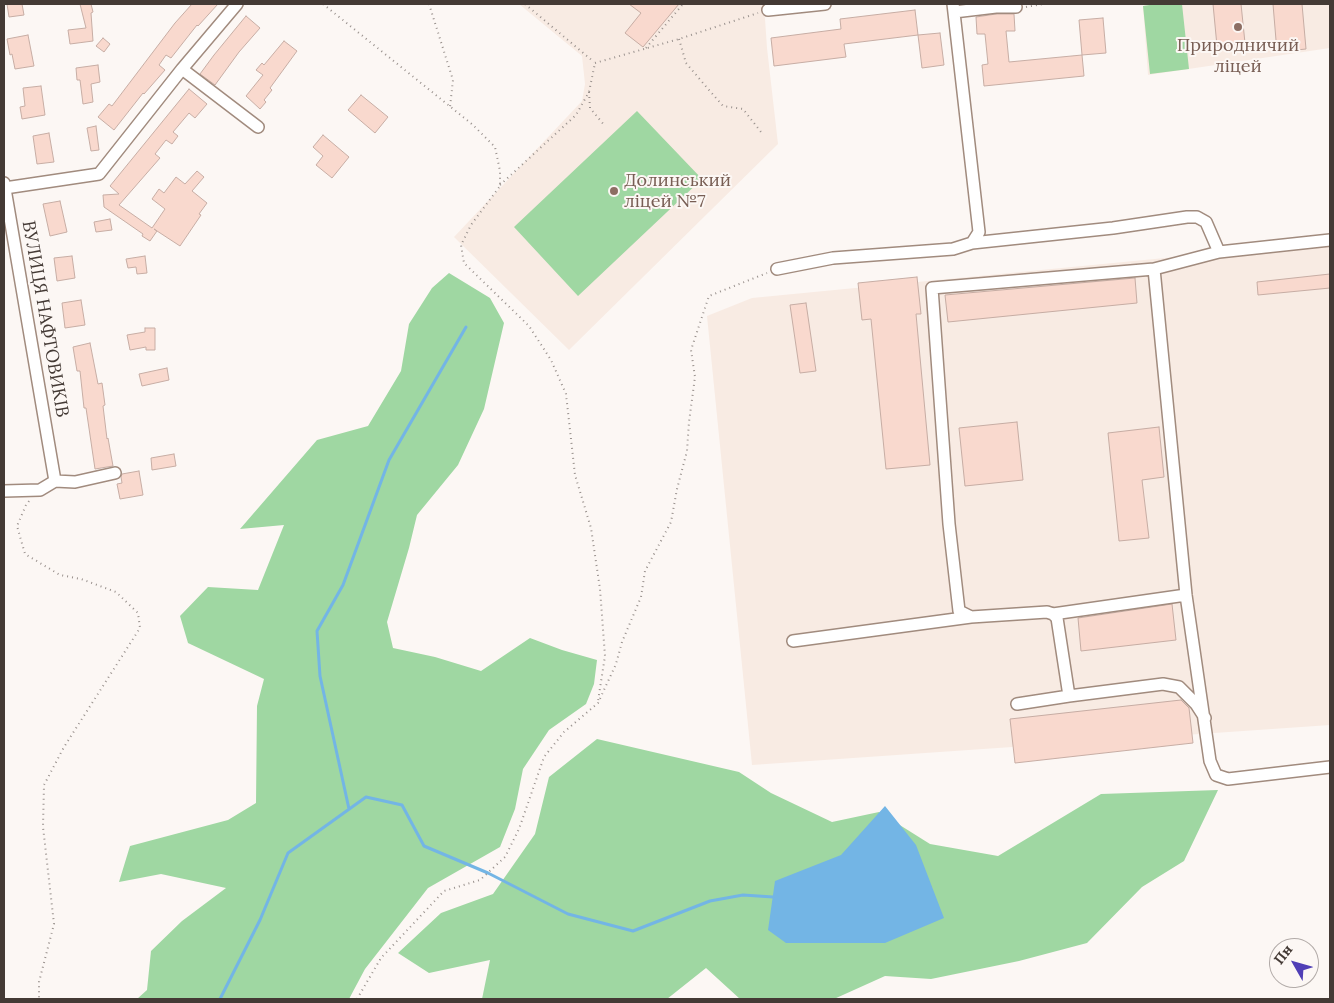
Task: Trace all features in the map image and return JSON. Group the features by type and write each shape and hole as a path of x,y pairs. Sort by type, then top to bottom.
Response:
{"street":[{"path":"4,186 98,174 237,4"},
{"path":"768,10 825,4"},
{"path":"972,243 979,232 953,8 1016,7"},
{"path":"182,69 258,127"},
{"name":"ВУЛИЦЯ НАФТОВИКІВ","path":"4,186 55,481"},
{"path":"778,269 833,258 953,249 972,243 1197,217 1206,222 1219,252"},
{"path":"971,617 959,611 949,524 932,288 1154,269 1219,252 1330,240"},
{"path":"1154,269 1186,594 1210,761 1216,775 1228,779 1330,767"},
{"path":"4,491 40,490 55,481 75,482 115,474"},
{"path":"792,641 971,617 1047,612 1053,614 1186,594"},
{"path":"1053,614 1057,618 1069,696"},
{"path":"1016,704 1163,684 1179,687 1196,704 1205,718"}],"path":[{"path":"322,4 473,125 495,147 500,171 500,186"},
{"path":"429,4 453,80 450,106"},
{"path":"525,4 595,63"},
{"path":"646,48 683,4"},
{"path":"1016,7 1043,4"},
{"path":"595,63 679,39 768,10"},
{"path":"679,39 686,63 723,106 744,110 761,132"},
{"path":"595,63 589,92 590,108 604,126"},
{"path":"589,92 576,116 500,186 472,225 461,245 464,263 529,326 551,360 566,394 575,475 591,528 600,589 604,656 598,703"},
{"path":"357,999 381,958 444,891 480,880 505,857 519,829 544,757 564,732 598,703 616,664 622,642 641,597 645,571 671,522 687,451 688,422 695,377 691,350 709,296 778,269"},
{"path":"39,999 39,982 54,924 43,827 44,785 64,747 140,628 138,613 116,592 81,579 60,575 26,554 17,526 26,505 40,490"}],"shaded area":[{"name":"Долинський ліцей №7","path":"519,4 764,4 778,144 569,350 454,237 582,101 585,84 582,56"},
{"name":"Природничий ліцей","path":"1156,4 1330,4 1330,48 1148,75 1143,6"},
{"path":"1330,242 1330,725 752,765 707,316 752,298"}],"green space":[{"path":"1182,4 1189,69 1150,74 1143,6"},
{"path":"637,111 702,179 578,296 514,227"},
{"path":"449,273 490,298 504,323 484,409 458,465 417,515 387,622 393,648 435,657 481,671 530,638 597,660 594,684 586,704 549,730 523,769 515,809 500,847 428,888 365,969 349,999 137,999 147,990 151,951 182,921 226,888 161,874 119,882 130,846 228,820 256,803 257,706 264,679 188,643 180,616 208,587 258,590 284,525 240,529 317,440 368,426 401,371 409,324 432,288"},
{"path":"597,739 739,772 771,793 832,822 879,812 930,844 998,856 1101,794 1218,790 1184,861 1142,887 1087,943 1019,961 931,979 885,976 834,999 740,999 706,968 667,999 482,999 490,960 429,973 398,953 441,913 493,894 535,834 549,777"}],"water":[{"path":"885,806 916,845 944,918 885,943 786,943 768,930 775,881 841,855"}],"building":[{"path":"7,4 22,4 24,15 9,17"},
{"path":"80,4 91,4 93,12 91,13 93,41 70,44 68,30 86,28"},
{"path":"192,4 218,4 197,25 171,58 166,55 159,65 165,70 143,93 114,130 98,117 109,104 112,106 175,23"},
{"path":"629,4 679,4 643,47 625,33 641,13"},
{"path":"1213,4 1241,4 1245,43 1217,46"},
{"path":"1273,4 1302,4 1306,49 1277,52"},
{"path":"915,10 918,35 844,44 846,57 774,66 771,38 841,29 840,19"},
{"path":"1014,14 1015,31 1006,31 1009,62 1082,55 1084,76 984,86 982,65 988,64 985,34 977,34 976,17"},
{"path":"246,16 260,28 239,52 215,85 200,74"},
{"path":"1103,18 1106,53 1082,55 1079,20"},
{"path":"940,33 944,65 922,68 918,35"},
{"path":"28,35 34,66 15,69 7,39"},
{"path":"103,38 110,44 104,52 96,46"},
{"path":"284,41 297,51 270,88 272,90 260,109 246,96 263,75 256,70 262,63 264,65"},
{"path":"98,65 100,82 91,84 93,102 83,104 80,80 77,80 76,68"},
{"path":"41,86 45,115 22,119 20,107 25,106 23,88"},
{"path":"189,89 207,104 195,118 189,113 173,132 178,136 172,144 166,140 155,154 160,158 119,205 152,228 165,209 152,199 159,189 164,193 176,177 185,184 197,171 204,177 192,191 207,203 180,246 154,229 157,231 150,241 142,236 143,234 104,207 103,195 119,194 110,186"},
{"path":"361,95 388,117 375,133 348,110"},
{"path":"96,126 99,150 91,151 87,128"},
{"path":"49,133 54,162 37,164 33,136"},
{"path":"323,135 349,157 332,178 316,165 323,156 313,147"},
{"path":"60,201 67,232 50,236 43,204"},
{"path":"110,219 112,230 96,232 94,222"},
{"path":"72,256 75,278 57,281 54,258"},
{"path":"145,256 147,273 137,274 136,267 128,268 126,259"},
{"path":"1330,274 1330,288 1258,295 1257,282"},
{"path":"917,277 921,314 916,314 930,465 886,469 871,319 862,320 858,283"},
{"path":"1135,278 1137,303 948,322 945,295"},
{"path":"81,300 85,325 65,328 62,303"},
{"path":"806,303 816,371 800,373 790,305"},
{"path":"145,328 155,328 155,350 146,350 146,347 130,350 127,335 145,332"},
{"path":"90,343 98,384 102,383 107,439 113,466 95,469 86,408 84,408 80,371 77,371 73,347"},
{"path":"167,368 169,380 142,386 139,374"},
{"path":"1017,422 1023,480 965,486 959,428"},
{"path":"1159,427 1164,477 1142,480 1149,538 1119,541 1108,433"},
{"path":"174,454 176,466 152,470 151,458"},
{"path":"139,471 143,495 120,499 117,484 122,483 122,474"},
{"path":"1172,604 1176,640 1081,651 1078,618"},
{"path":"1181,700 1189,708 1193,743 1015,763 1010,719"}],"waterway":[{"path":"349,809 320,676 317,631 343,585 389,460 466,327"},
{"path":"220,999 260,920 288,853 366,797 402,805 424,846 488,873 568,914 633,931 710,901 743,895 773,897"}],"place":[{"name":"Природничий ліцей","path":"1238,27"},
{"name":"Долинський ліцей №7","path":"614,191"}]}
